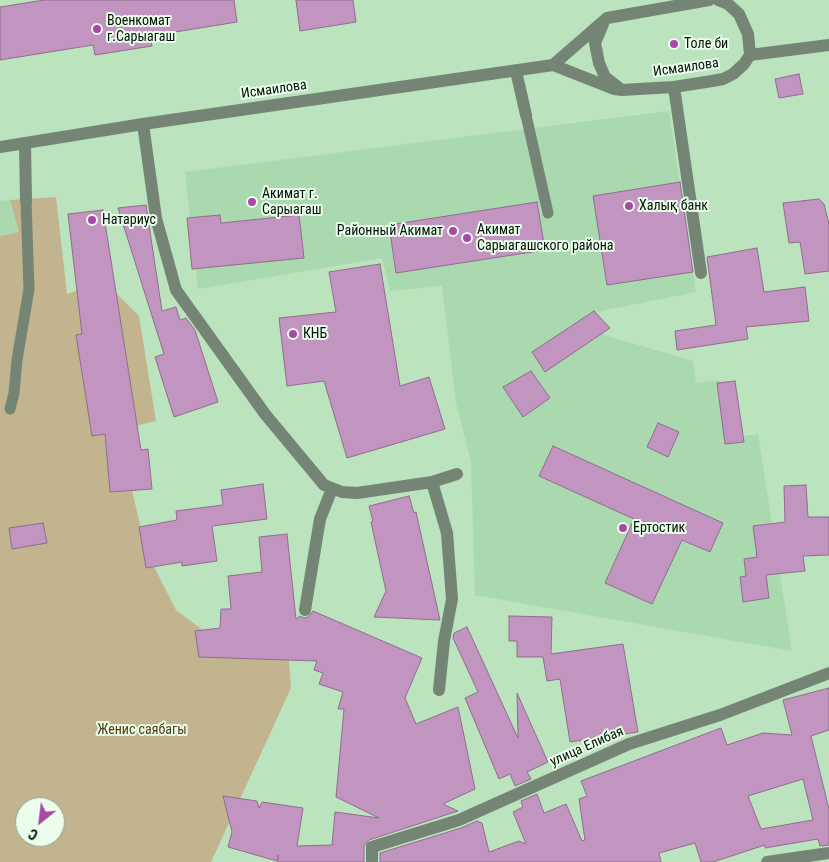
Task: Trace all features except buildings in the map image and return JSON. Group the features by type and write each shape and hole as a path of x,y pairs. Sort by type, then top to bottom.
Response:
{"street":[{"path":"553,65 607,18 710,0"},
{"path":"718,0 728,4 739,14 748,34 750,55 829,45"},
{"path":"607,18 595,43 599,63 606,77 622,90"},
{"name":"Исмаилова","path":"0,147 143,124 553,65 614,89 674,87 723,79 733,74 744,64 750,55"},
{"path":"516,71 526,115"},
{"path":"674,87 701,273"},
{"path":"143,124 156,218 176,290 265,414 324,485 332,490 357,493 432,482 457,474"},
{"path":"25,143 26,201"},
{"path":"432,482 447,534 452,599 444,641 439,690"},
{"path":"305,610 320,519 332,490"},
{"name":"улица Елибая","path":"372,862 372,847 458,820 630,744 720,716 829,672"},
{"path":"767,862 829,853"}],"lane":[{"path":"526,115 548,213"},
{"path":"10,409 29,289 26,201"}],"shaded area":[{"path":"669,111 696,292 586,314 597,333 693,361 696,383 719,380 727,438 758,434 792,651 475,595 471,461 456,403 442,286 390,291 382,258 198,289 185,172"},
{"path":"10,200 19,232 0,236 0,201"}],"green space":[{"name":"Женис саябагы","path":"56,197 67,294 104,281 139,316 156,421 118,430 146,551 176,610 224,646 288,648 291,688 211,862 0,862 0,236 19,232 10,200"}],"place":[{"name":"Военкомат г.Сарыагаш","path":"97,29"},
{"name":"Толе би","path":"674,44"},
{"name":"Акимат г. Сарыагаш","path":"252,202"},
{"name":"Халық банк","path":"629,206"},
{"name":"Натариус","path":"92,220"},
{"name":"Районный Акимат","path":"453,231"},
{"name":"Акимат Сарыагашского района","path":"467,238"},
{"name":"КНБ","path":"293,334"},
{"name":"Ертостик","path":"623,528"}]}
